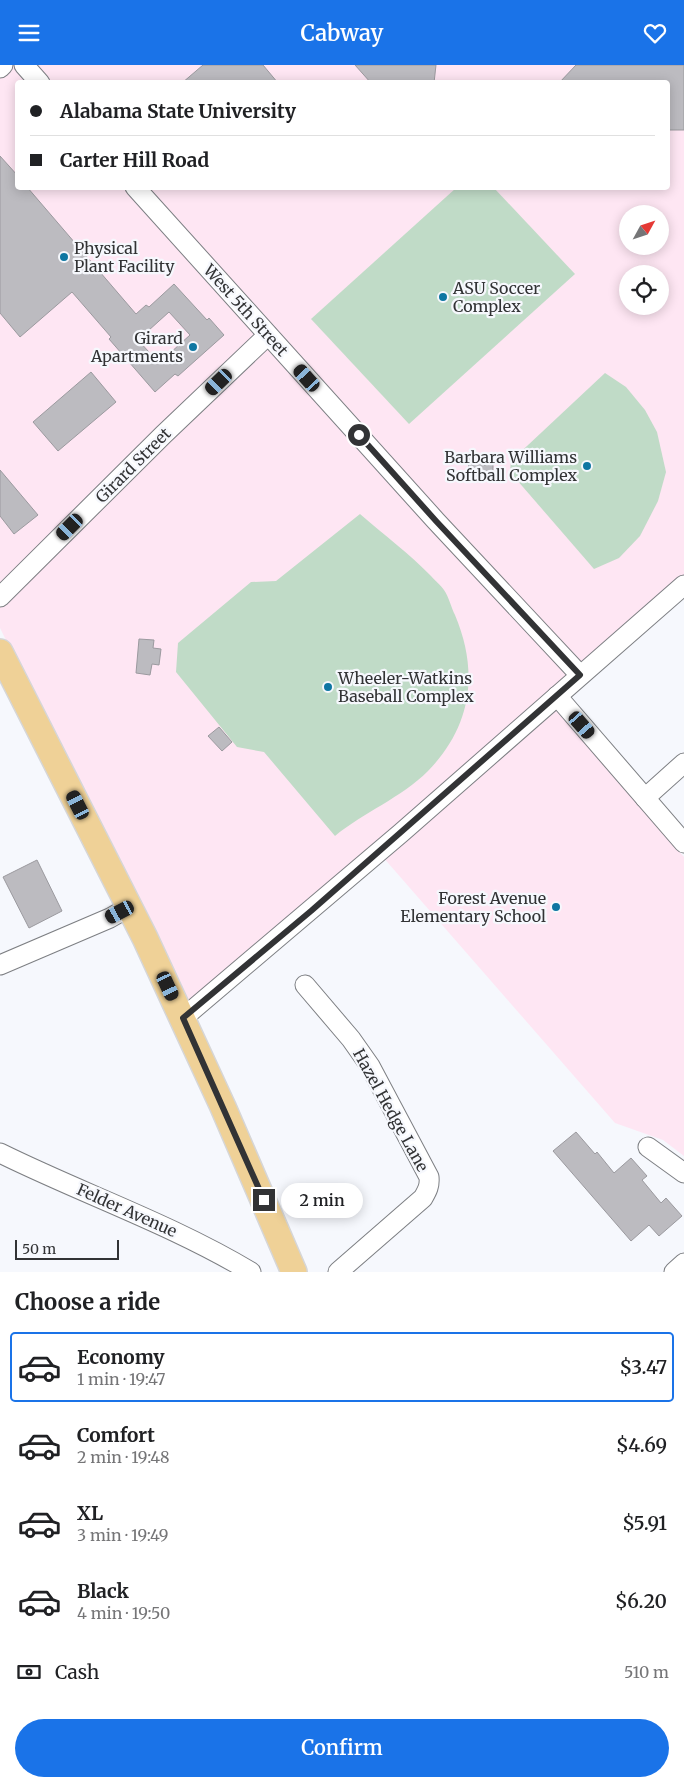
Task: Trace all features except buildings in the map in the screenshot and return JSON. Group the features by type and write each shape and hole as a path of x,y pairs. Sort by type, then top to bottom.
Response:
{"main road":[{"path":"0,652 183,1018 294,1272"}],"street":[{"path":"0,68 3,65"},
{"path":"24,65 37,80"},
{"name":"West 5th Street","path":"138,190 436,521 580,675"},
{"name":"Girard Street","path":"0,597 163,435 268,335"},
{"path":"183,1018 311,911 684,585"},
{"path":"557,696 684,843"},
{"path":"645,798 684,763"},
{"path":"0,965 129,907"},
{"name":"Hazel Hedge Lane","path":"305,985 351,1039 370,1066 430,1181 423,1198 338,1272"},
{"path":"648,1147 684,1173"},
{"name":"Felder Avenue","path":"0,1153 182,1235 251,1272"},
{"path":"674,1272 684,1263"}],"shaded area":[{"path":"0,65 684,65 684,577 546,699 684,857 684,1156 663,1140 615,1123 375,848 187,1005 0,628"}],"green space":[{"name":"ASU Soccer Complex","path":"454,190 496,190 575,274 409,424 311,319"},
{"name":"Barbara Williams Softball Complex","path":"605,373 626,387 645,410 657,432 666,472 658,501 640,536 619,558 594,569 510,472 511,461"},
{"name":"Wheeler-Watkins Baseball Complex","path":"360,514 414,560 444,590 463,636 469,678 462,717 454,736 443,754 417,781 335,836 264,752 237,747 176,672 178,643 251,582 276,581"}],"place":[{"name":"Physical Plant Facility","path":"64,257"},
{"name":"ASU Soccer Complex","path":"443,297"},
{"name":"Girard Apartments","path":"193,347"},
{"name":"Barbara Williams Softball Complex","path":"587,466"},
{"name":"Wheeler-Watkins Baseball Complex","path":"328,687"},
{"name":"Forest Avenue Elementary School","path":"556,907"}],"route":[{"path":"264,1200 183,1018 311,911 580,675 436,521 359,435"}]}
